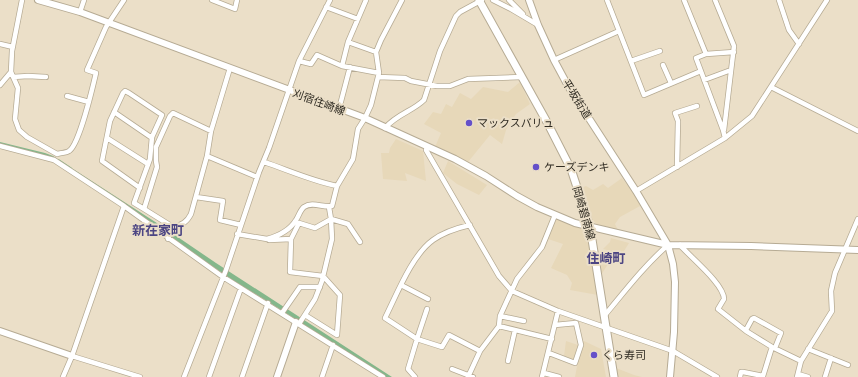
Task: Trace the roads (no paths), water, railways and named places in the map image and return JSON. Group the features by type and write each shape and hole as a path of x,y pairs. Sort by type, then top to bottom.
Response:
{"main road":[{"name":"岡崎碧南線","path":"480,0 571,169 590,227 614,377"}],"street":[{"path":"22,0 13,47 12,75 18,88 15,119 19,130 27,137 57,154 68,152 74,145 89,102 96,73 87,70 108,23 124,0"},
{"name":"刈宿住崎線","path":"38,0 80,12 365,118 472,168 517,196 575,223 668,245 858,250"},
{"path":"80,12 84,0"},
{"path":"212,0 235,9 237,0"},
{"path":"184,377 223,277 257,177 264,162 299,62 330,0"},
{"path":"342,66 348,42 366,0"},
{"path":"329,207 332,206 337,186 353,159 358,129 371,105 379,75 376,52 402,0"},
{"path":"385,128 394,119 419,105 426,97 440,51 456,16 480,0"},
{"path":"494,0 538,26"},
{"path":"509,0 530,21"},
{"name":"平坂街道","path":"529,0 538,26 568,86 636,191 668,245"},
{"path":"607,0 644,95 701,71"},
{"path":"684,0 706,54"},
{"path":"715,0 734,46 724,130 725,138"},
{"path":"779,0 789,30 799,44"},
{"path":"636,191 725,138 752,116 827,0"},
{"path":"326,7 358,19"},
{"path":"554,60 619,31"},
{"path":"348,42 376,52"},
{"path":"0,44 13,47"},
{"path":"631,61 660,51"},
{"path":"724,130 696,58 706,54 734,52"},
{"path":"299,62 311,64 317,56 342,66 379,75 405,78 429,85 450,86 462,80 468,79 522,77"},
{"path":"663,65 671,83"},
{"path":"339,109 350,67"},
{"path":"168,238 173,228 181,225 191,214 207,156 211,131 230,68"},
{"path":"704,80 731,70"},
{"path":"0,84 12,75 46,77"},
{"path":"771,87 858,131"},
{"path":"140,188 102,161 110,122 125,91 162,115 152,138 150,160 148,164 140,188 134,203 173,228"},
{"path":"67,96 89,102"},
{"path":"677,167 678,122 675,113 697,106"},
{"path":"114,112 152,138"},
{"path":"144,209 157,168 156,147 170,116 173,113 211,131"},
{"path":"107,138 148,164"},
{"path":"0,146 54,160 124,206 223,277 383,377"},
{"path":"427,147 426,150 499,276 512,291 558,311 606,326 673,350 717,377"},
{"path":"54,160 57,154"},
{"path":"207,156 257,177"},
{"path":"264,162 323,183 337,186"},
{"path":"196,197 223,201 220,220 241,225"},
{"path":"237,234 267,239 272,238 291,226 304,207 313,204 329,207"},
{"path":"63,377 72,356 124,206"},
{"path":"277,377 298,323 315,299 324,276 332,239 332,219 329,207"},
{"path":"452,369 470,376 480,351 499,326 500,316 517,279 542,247 555,215"},
{"path":"305,315 337,335 340,295 324,276 290,272 291,239 300,223 315,228 332,219 348,224 360,242"},
{"path":"808,377 798,375 801,361 832,311 831,291 835,273 858,219"},
{"path":"470,224 448,231 432,240 413,262 385,318 417,339 442,347 449,336 480,351"},
{"path":"269,240 291,239"},
{"path":"604,315 629,285 668,245 673,264 675,282 673,350 670,377"},
{"path":"680,245 713,278 722,291 724,299 718,309 746,330 801,361"},
{"path":"401,285 428,299"},
{"path":"282,313 300,287 320,287"},
{"path":"210,377 241,288"},
{"path":"242,377 268,304"},
{"path":"415,377 408,369 427,309"},
{"path":"558,311 543,375 559,377"},
{"path":"500,316 524,321"},
{"path":"555,325 576,323 582,318"},
{"path":"740,377 741,372 763,376 781,333 754,318 746,330"},
{"path":"548,353 575,363 581,345 576,323"},
{"path":"499,326 552,339"},
{"path":"508,361 516,330"},
{"path":"0,331 72,356 140,377"},
{"path":"322,377 333,345"},
{"path":"808,349 848,365"},
{"path":"825,377 831,358"}],"waterway":[{"path":"59,160 71,168"}],"place":[{"name":"マックスバリュ","path":"469,123"},
{"name":"ケーズデンキ","path":"536,167"},
{"name":"くら寿司","path":"594,355"}],"district":[{"name":"新在家町","path":"158,230"},
{"name":"住崎町","path":"606,258"}]}
